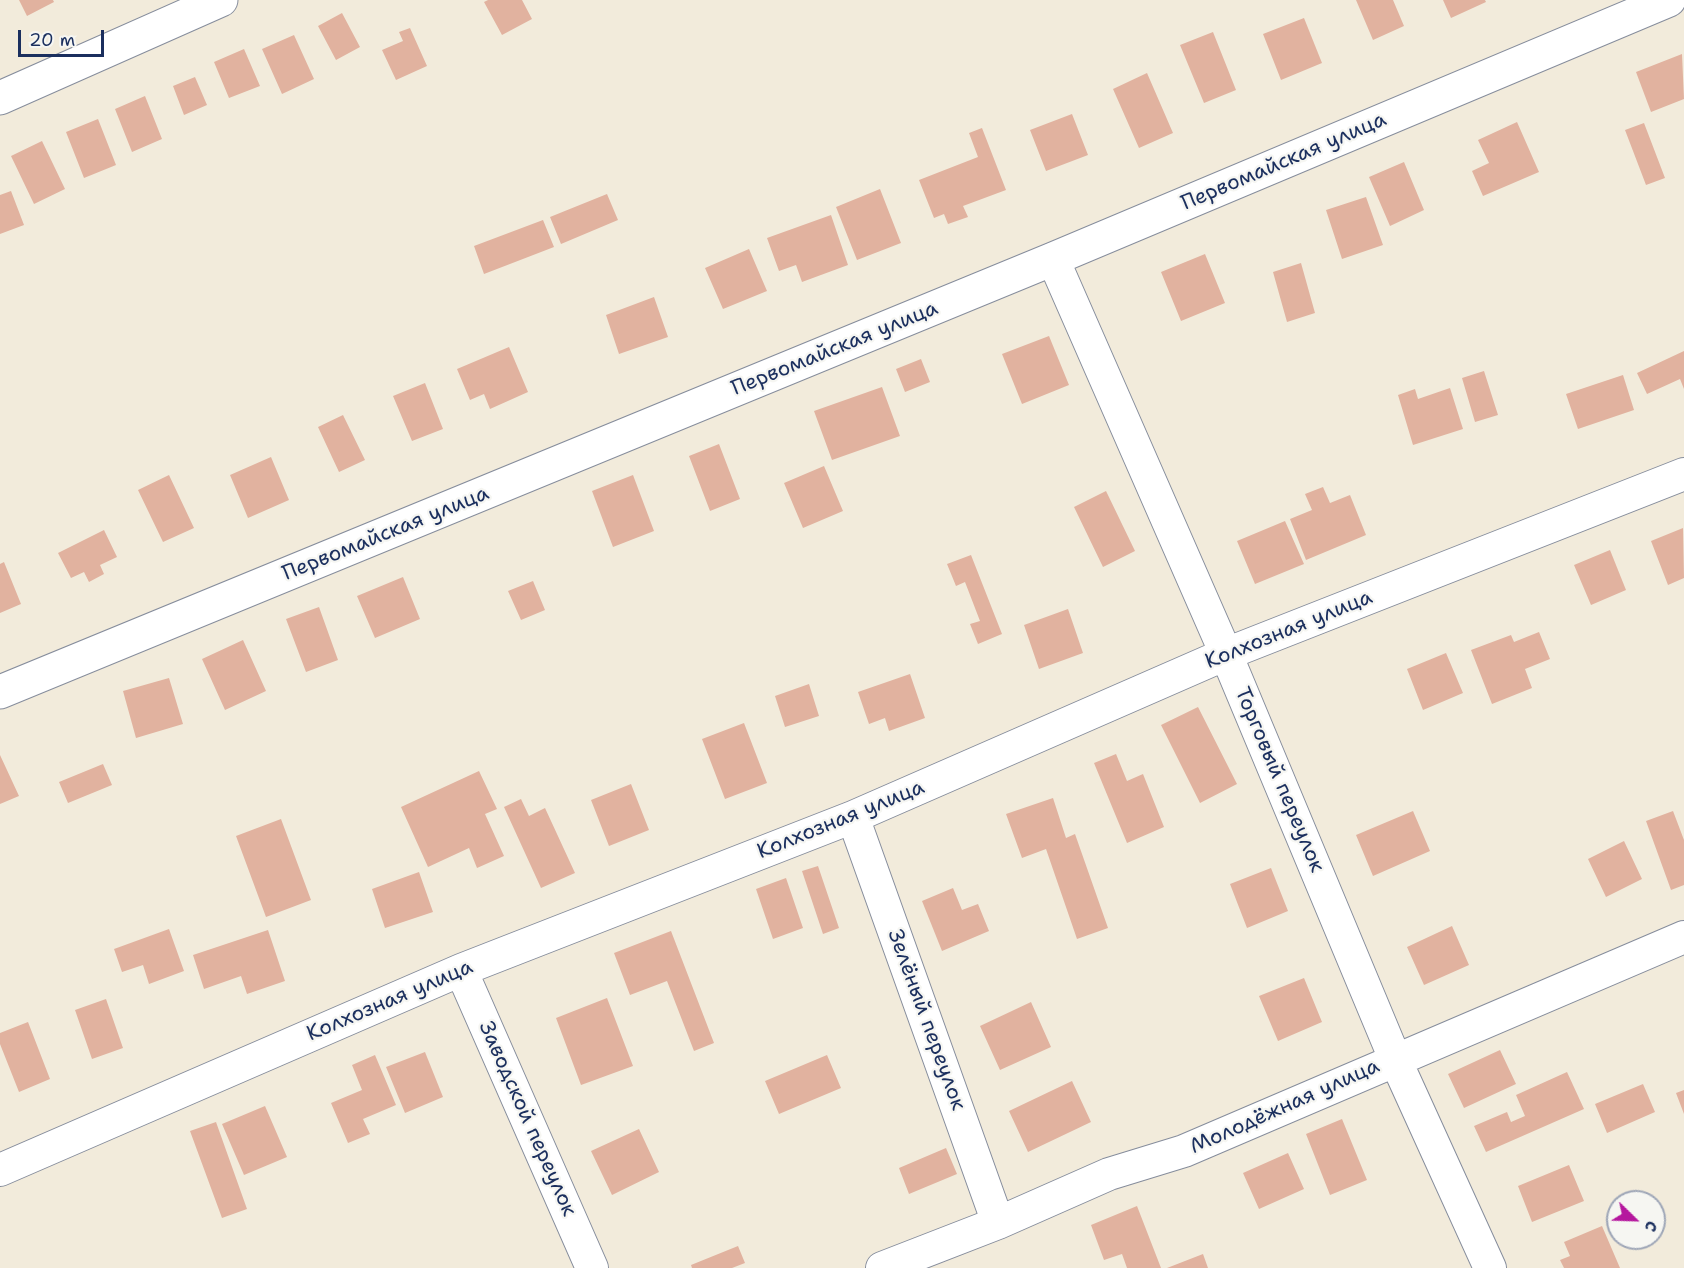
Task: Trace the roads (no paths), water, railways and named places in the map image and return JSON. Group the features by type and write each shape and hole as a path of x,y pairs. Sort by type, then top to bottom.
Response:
{"street":[{"path":"0,98 220,0"},
{"name":"Первомайская улица","path":"0,692 1053,259 1669,0"},
{"name":"Торговый переулок","path":"1053,259 1226,654 1395,1059 1490,1268"},
{"name":"Колхозная улица","path":"0,1170 461,970 853,817 1226,654 1684,474"},
{"name":"Зелёный переулок","path":"853,817 998,1223"},
{"name":"Молодёжная улица","path":"882,1268 998,1223 1109,1173 1184,1151 1684,937"},
{"name":"Заводской переулок","path":"461,970 592,1268"}]}
